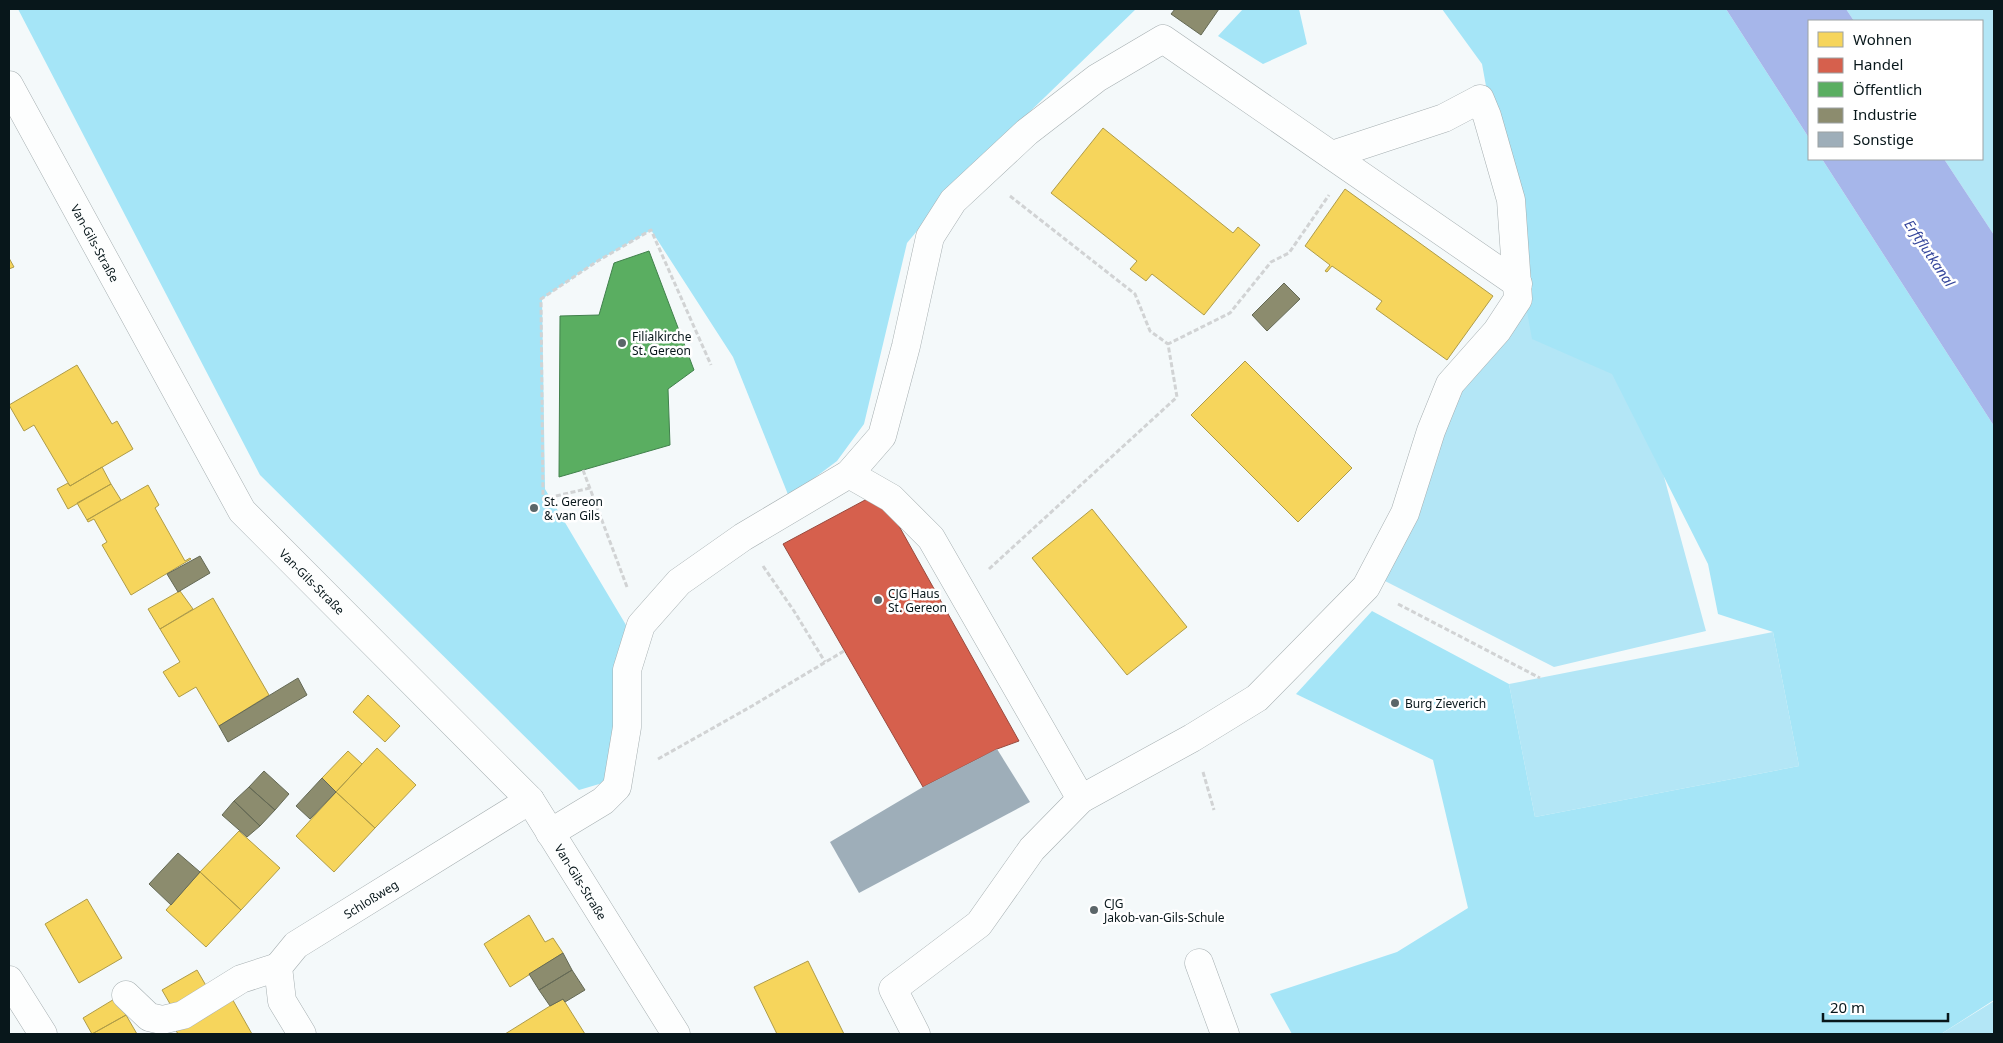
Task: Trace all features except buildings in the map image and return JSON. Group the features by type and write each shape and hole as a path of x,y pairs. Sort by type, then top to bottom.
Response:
{"street":[{"path":"550,833 603,801 617,787 627,727 627,670 641,625 679,582 743,537 849,474 882,436 906,346 930,237 953,201 1027,132 1097,78 1163,39 1518,284"},
{"name":"Van-Gils-Straße","path":"9,86 242,511 530,800 676,1034"},
{"path":"916,1034 893,989 979,924 1032,849 1081,799 1192,738 1257,698 1366,587 1405,513 1431,431 1450,384 1497,331 1518,299 1511,200 1488,116 1480,99 1444,118 1340,161"},
{"path":"849,474 892,498 932,538 1081,799"},
{"name":"Schloßweg","path":"278,967 296,945 530,800"},
{"path":"1199,963 1225,1034"},
{"path":"126,995 149,1017 162,1020 183,1015 241,979 278,967 282,1001 302,1034"},
{"path":"9,980 43,1034"}],"path":[{"path":"1168,344 1230,313 1271,262 1289,253 1340,161"},
{"path":"963,593 1177,397 1168,344 1150,331 1135,294 982,174"},
{"path":"590,488 543,499 542,299 596,262 651,230 710,365"},
{"path":"583,470 641,625"},
{"path":"743,537 794,611 825,662"},
{"path":"1366,587 1540,678"},
{"path":"617,787 658,759 844,651"}],"shaded area":[{"path":"18,9 1136,9 961,178 907,243 864,424 837,461 789,497 733,357 651,230 596,262 542,299 545,489 626,625 606,782 579,790 260,475"},
{"path":"1243,9 1299,9 1307,44 1263,64 1218,36"},
{"path":"1442,9 1726,9 1808,136 1808,160 1823,160 1994,426 1994,1000 1941,1034 1292,1034 1270,994 1397,952 1468,908 1433,760 1296,694 1372,611 1509,684 1535,817 1799,766 1773,632 1718,614 1708,564 1612,374 1532,339 1482,64"},
{"path":"1846,9 1994,9 1994,235 1945,160 1983,160 1983,20 1853,20"},
{"path":"1527,292 1617,304 1706,631 1554,667 1385,581 1459,392"},
{"path":"1773,632 1799,766 1535,817 1509,684"},
{"path":"1994,1001 1994,1034 1941,1034"}],"water":[{"path":"1726,9 1846,9 1853,20 1808,20 1808,136"},
{"name":"Erftflutkanal","path":"1823,160 1945,160 1994,235 1994,426"}],"place":[{"name":"Filialkirche St. Gereon","path":"622,343"},
{"name":"St. Gereon & van Gils","path":"534,508"},
{"name":"CJG Haus St. Gereon","path":"878,600"},
{"name":"Burg Zieverich","path":"1395,703"},
{"name":"CJG Jakob-van-Gils-Schule","path":"1094,910"}]}
